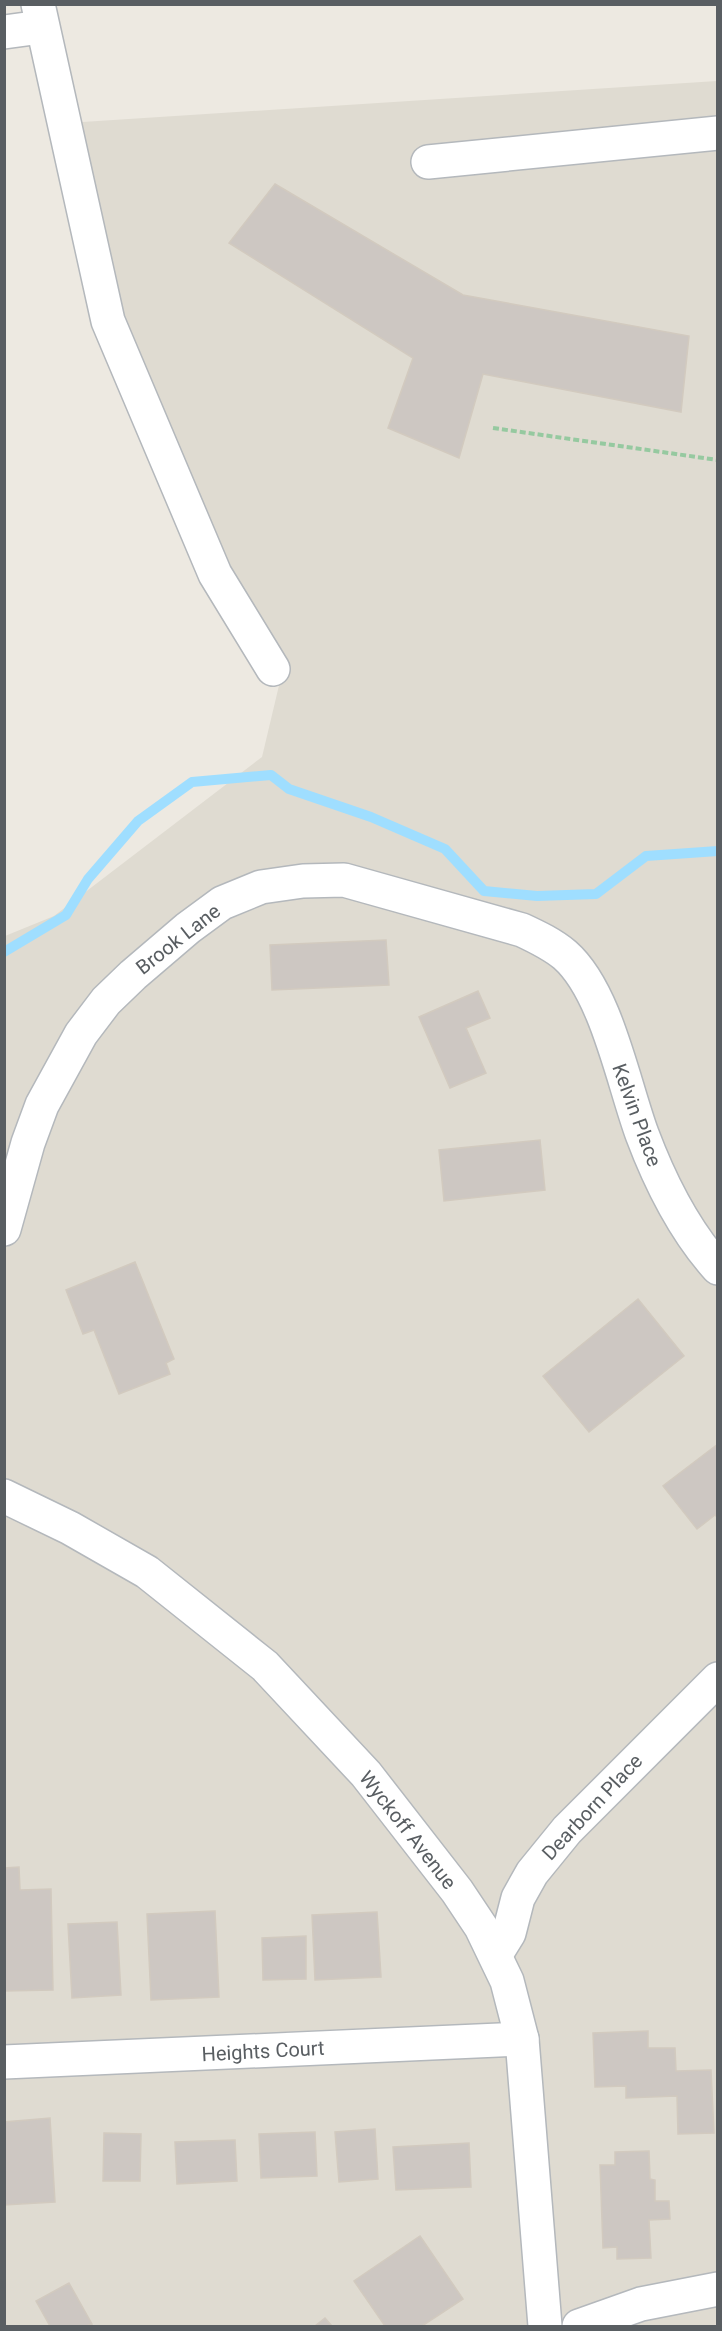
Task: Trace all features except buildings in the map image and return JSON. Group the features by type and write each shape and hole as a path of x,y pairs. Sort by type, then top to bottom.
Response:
{"street":[{"path":"4,32 40,16 108,321 215,574 273,669"},
{"path":"428,162 717,133"},
{"name":"Brook Lane","path":"4,1229 28,1143 42,1105 81,1034 106,1002 133,975 188,928 222,903 261,887 303,881 344,879 522,930 545,941 567,956"},
{"name":"Kelvin Place","path":"567,956 597,999 642,1134 669,1198 717,1268"},
{"name":"Wyckoff Avenue","path":"4,1496 70,1527 147,1572 265,1666 366,1774 457,1890 496,1954 511,1991 522,2039 545,2326"},
{"name":"Dearborn Place","path":"496,1954 509,1933 519,1898 532,1873 567,1830 717,1678"},
{"name":"Heights Court","path":"4,2062 522,2039"},
{"path":"579,2326 640,2304 717,2289"}],"path":[{"path":"493,428 717,460"}],"shaded area":[{"path":"717,81 717,2326 5,2326 5,936 54,916 262,757 281,677 111,309 67,123"}],"waterway":[{"path":"4,952 66,915 88,879 138,821 192,782 271,775 289,789 371,817 445,849 484,891 537,896 596,894 646,856 718,851"}]}
